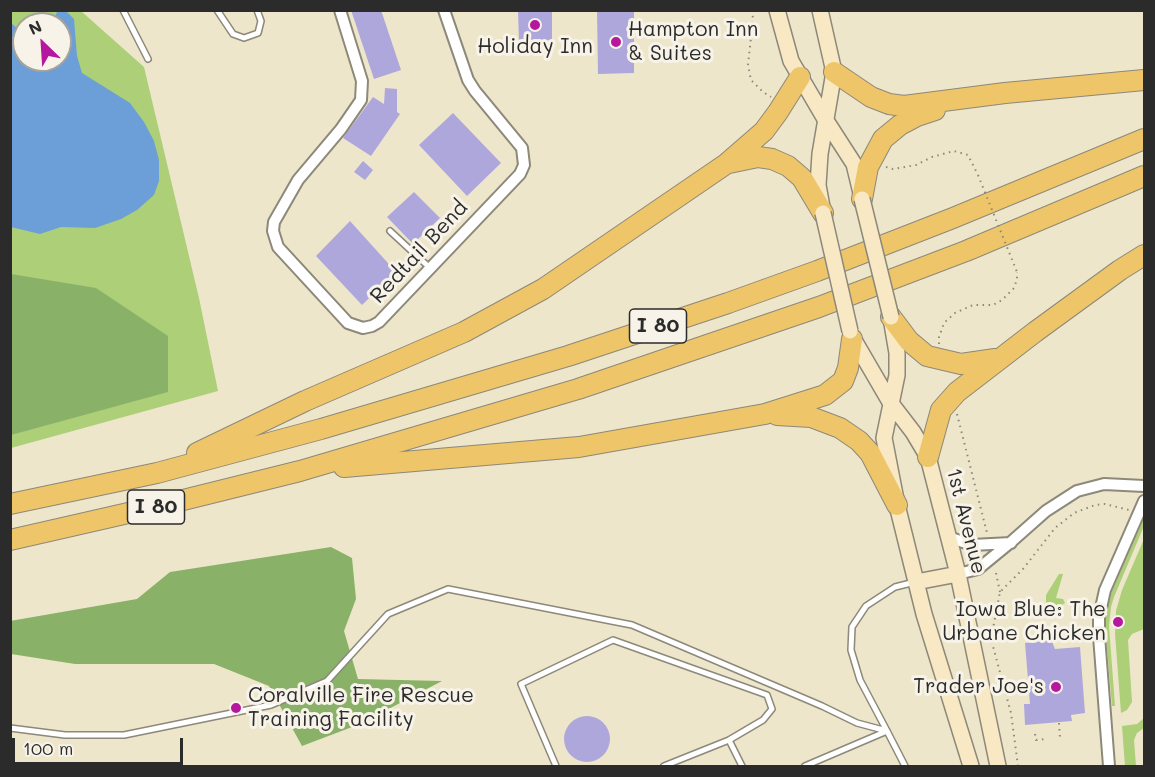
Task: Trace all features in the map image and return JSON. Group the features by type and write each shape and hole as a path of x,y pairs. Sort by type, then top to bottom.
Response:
{"highway":[{"path":"834,72 871,97 889,104 904,106 1144,80"},
{"path":"157,473 305,401 417,353 513,307 552,283 726,164 764,131 800,77"},
{"path":"862,199 868,167 883,139 900,125 917,116 968,98"},
{"name":"I 80","path":"10,504 157,473 321,429 545,363 728,303 953,218 1144,139"},
{"path":"726,164 758,157 788,165 802,178 823,213"},
{"name":"I 80","path":"10,540 159,507 300,471 578,389 740,336 966,251 1144,176"},
{"path":"928,457 941,410 957,392 1120,270 1144,255"},
{"path":"891,317 909,341 927,356 961,364 999,359"},
{"path":"300,471 579,447 765,414 825,395 843,381 848,368 851,335"},
{"path":"765,414 811,417 840,428 859,441 870,453 897,505"}],"main road":[{"path":"777,10 784,42 800,77 854,164 891,317 897,353 897,375 884,438 897,505 933,644 971,766"},
{"name":"1st Avenue","path":"820,10 834,72 825,119 818,185 851,335 890,402 913,432 928,457 958,574 998,766"},
{"path":"916,582 958,574"}],"street":[{"name":"Redtail Bend","path":"340,10 362,81 361,100 341,129 298,180 274,222 274,240 348,323 356,327 372,326 380,322 520,174 524,165 524,156 518,141 471,85 444,10"},
{"path":"958,574 978,569 1046,511 1077,491 1104,484 1144,486"},
{"path":"1109,766 1099,617 1105,590 1144,501"},
{"path":"948,537 972,545 1011,543"}],"lane":[{"path":"123,10 148,59"},
{"path":"217,10 233,34 244,38 258,33 261,21 257,10"},
{"path":"390,231 430,268"},
{"path":"905,766 860,680 851,651 852,627 866,606 895,587 916,582"},
{"path":"10,728 65,735 124,735 271,705 327,681 387,614 448,589 632,625 857,723 887,731"},
{"path":"556,766 521,684 613,640 767,695 772,709 763,720 729,740 664,766"},
{"path":"805,766 887,731"},
{"path":"729,740 742,766"}],"path":[{"path":"752,10 748,65 752,80 763,92 774,98"},
{"path":"880,165 893,169 904,167 954,151 968,155 1017,272 1014,288 1002,300 993,305 972,305 955,313 944,323 939,345"},
{"path":"957,415 988,536"},
{"path":"999,592 1023,569 1062,521 1074,513 1095,505 1115,505"},
{"path":"996,573 999,592 991,639 1011,713 1018,766"},
{"path":"1059,723 1060,738"},
{"path":"1035,734 1036,740 1046,739"}],"green space":[{"path":"11,11 81,11 144,67 199,298 218,391 11,448"},
{"path":"11,274 96,288 168,336 168,392 11,435"},
{"path":"1144,518 1144,526 1111,607 1109,626 1115,706 1112,706 1105,626 1107,608 1112,591"},
{"path":"1144,539 1144,629 1132,634 1128,640 1132,702 1127,710 1121,713 1115,634 1116,611 1122,590"},
{"path":"331,547 352,558 356,599 344,631 358,679 442,681 360,724 302,746 269,686 214,664 75,664 11,654 10,621 137,599 170,572"},
{"path":"1059,574 1063,574 1056,598 1063,599 1065,603 1052,609 1046,603 1046,595"},
{"path":"1144,718 1144,728 1137,733 1134,740 1136,766 1125,766 1122,726 1137,724"}],"water":[{"path":"72,17 77,56 82,73 130,103 144,122 154,141 159,160 159,181 154,195 137,210 121,219 95,228 61,227 40,234 11,227 11,23 12,72 72,72"}],"building":[{"path":"351,10 381,10 401,70 374,79"},
{"name":"Holiday Inn","path":"518,10 552,10 552,40 519,42"},
{"name":"Hampton Inn & Suites","path":"597,10 634,10 634,73 598,74"},
{"path":"385,88 397,89 397,112 400,114 371,156 343,138 373,97 384,104"},
{"path":"453,113 501,163 467,196 419,145"},
{"path":"363,161 373,170 365,180 354,172"},
{"path":"414,192 440,218 413,244 387,217"},
{"path":"350,221 396,272 362,305 316,256"},
{"name":"Trader Joe's","path":"1050,637 1055,649 1080,647 1085,713 1071,715 1072,721 1025,725 1024,704 1030,704 1025,643"},
{"path":"587,716 603,723 610,739 603,755 587,762 571,755 564,739 571,723"}],"place":[{"name":"Holiday Inn","path":"535,25"},
{"name":"Hampton Inn & Suites","path":"616,42"},
{"name":"Iowa Blue: The Urbane Chicken","path":"1118,622"},
{"name":"Trader Joe's","path":"1056,687"},
{"name":"Coralville Fire Rescue Training Facility","path":"236,708"}]}
